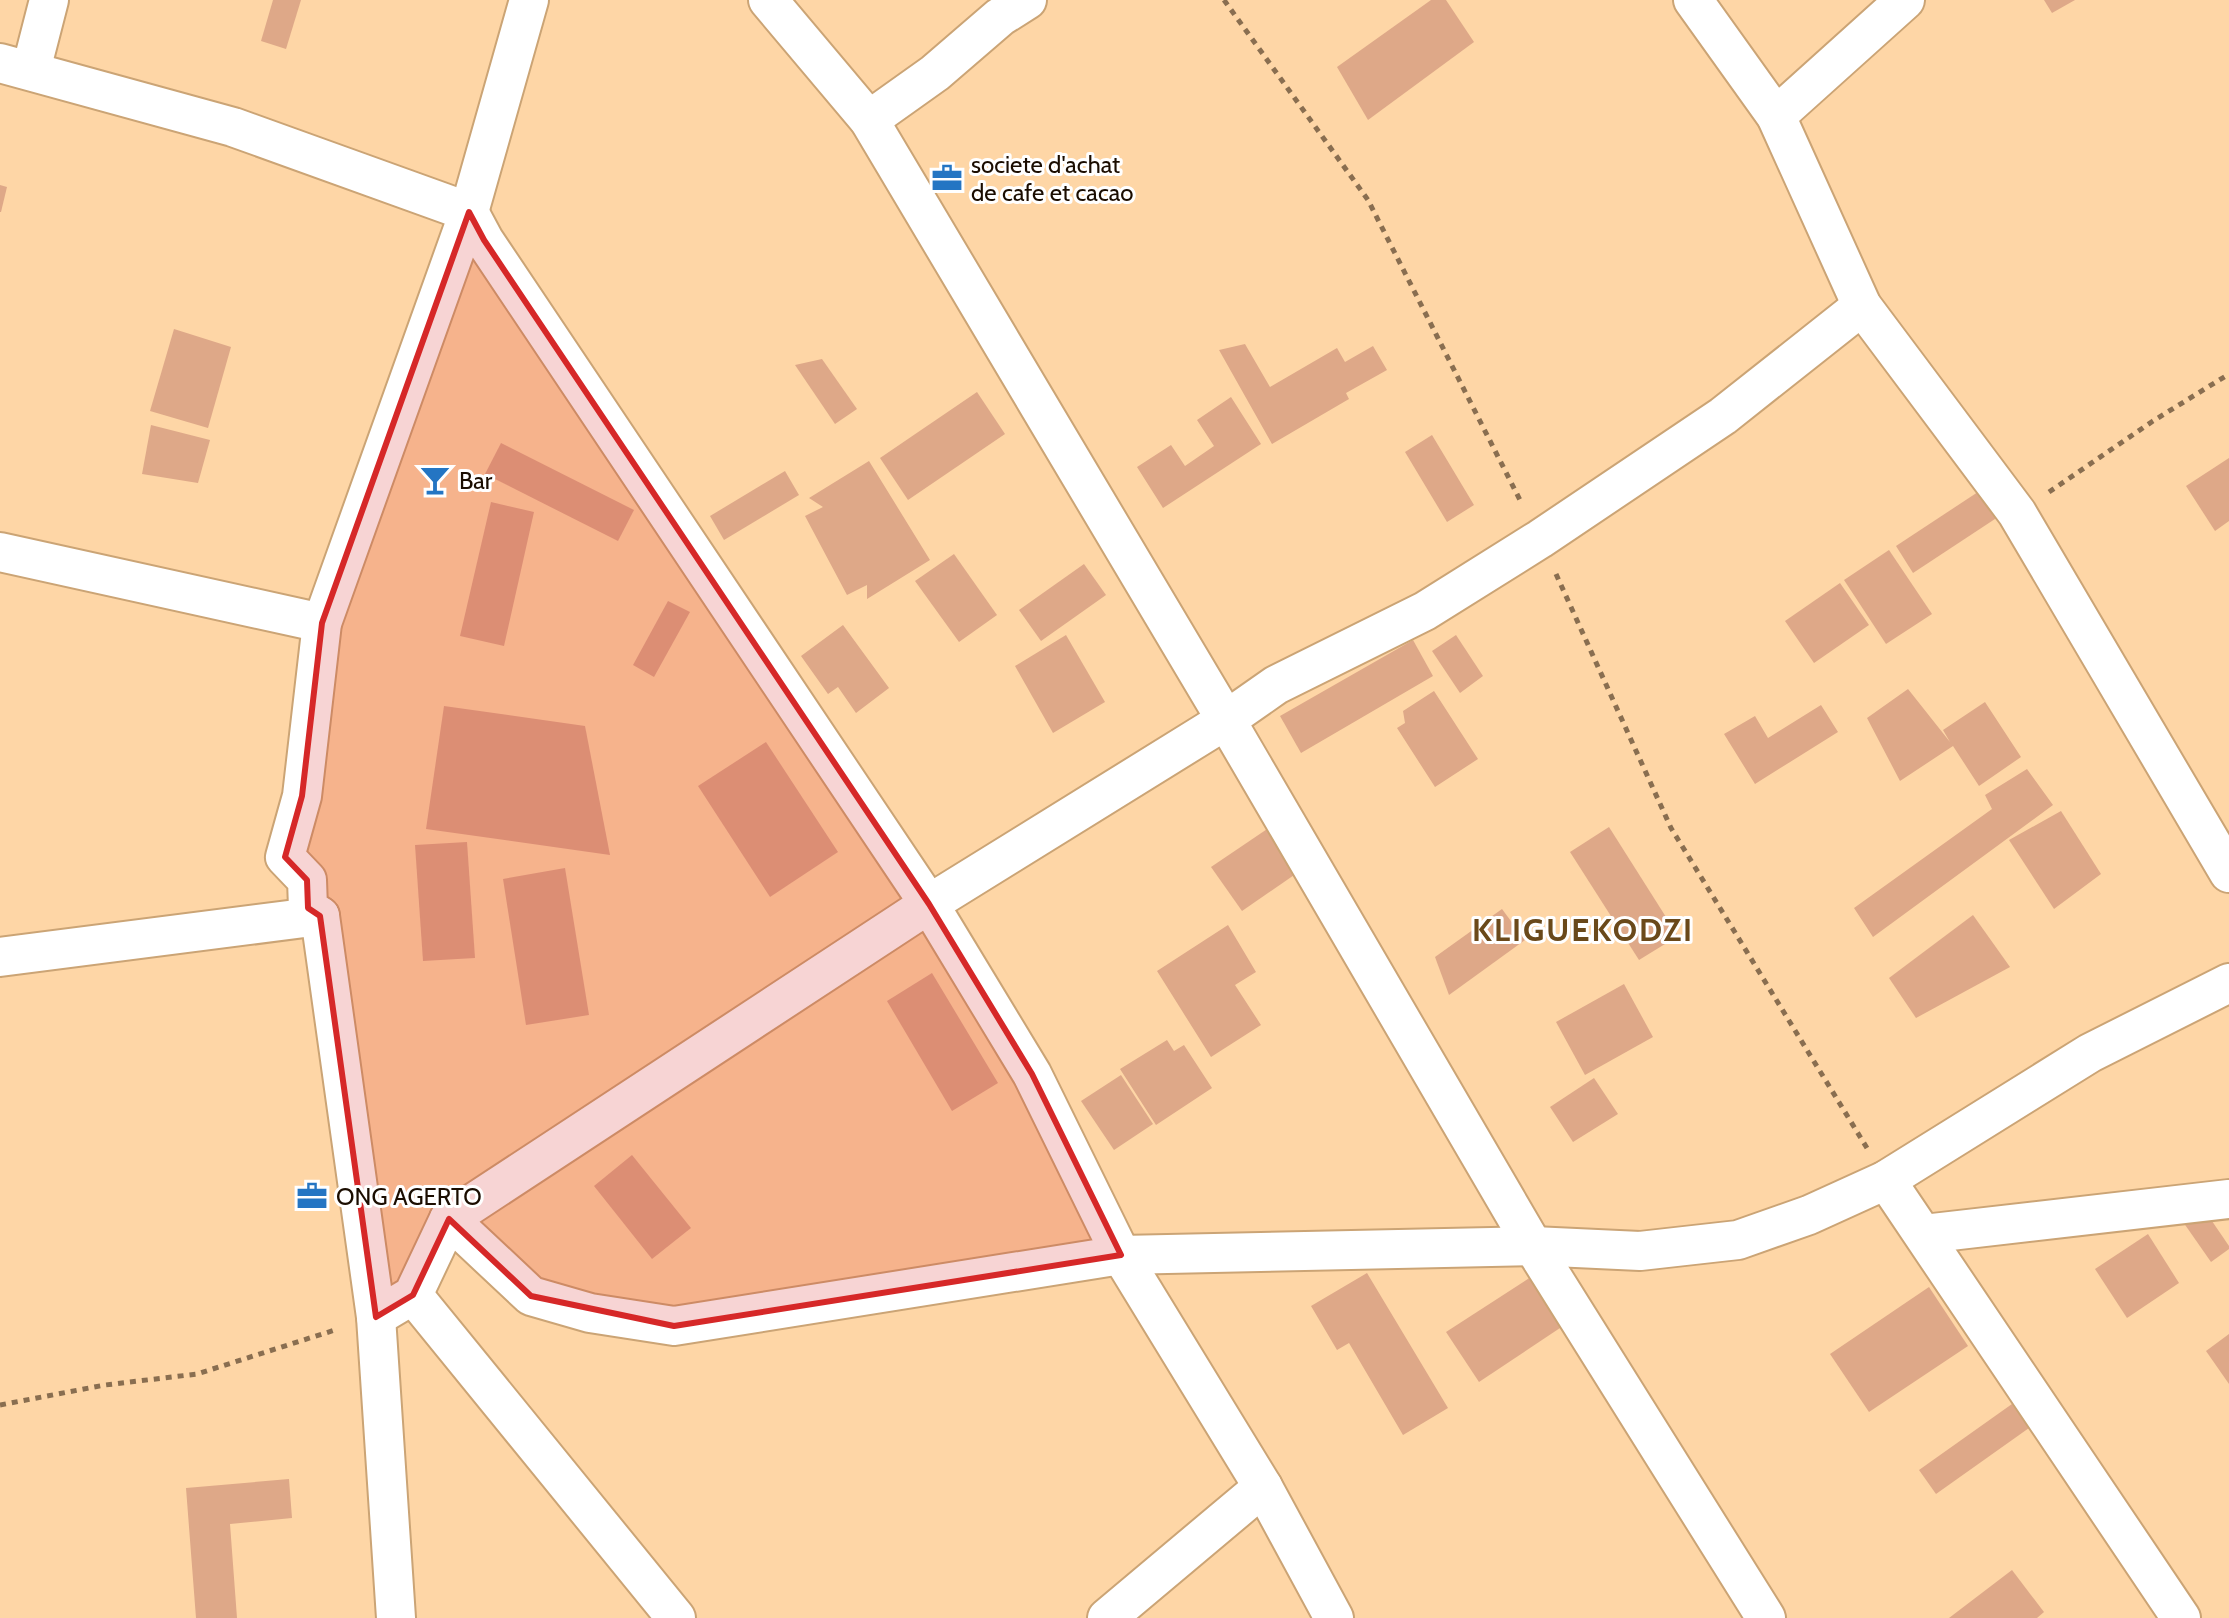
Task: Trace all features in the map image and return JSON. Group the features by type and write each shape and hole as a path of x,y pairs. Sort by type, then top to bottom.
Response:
{"street":[{"path":"49,0 16,67 233,127 469,212 484,240 929,904 1032,1074 1121,1255 1263,1487 1334,1618"},
{"path":"396,1618 376,1317 320,916 308,908 307,880 285,857 302,796 322,623 469,212 529,0"},
{"path":"768,0 869,120 1226,720 1533,1246 1766,1618"},
{"path":"869,120 935,73 1000,17 1027,0"},
{"path":"1693,0 1776,116 1862,306 2017,513 2229,873"},
{"path":"1776,116 1905,0"},
{"path":"376,1317 413,1295 449,1219 929,904 1226,720 1276,685 1425,611 1540,539 1723,416 1862,306"},
{"path":"0,552 322,623"},
{"path":"0,957 320,916"},
{"path":"449,1219 531,1296 590,1313 674,1326 1121,1255 1533,1246 1640,1251 1738,1240 1809,1215 1886,1180 2090,1053 2229,983"},
{"path":"1886,1180 2181,1618"},
{"path":"1924,1234 2229,1199"},
{"path":"413,1295 676,1618"},
{"path":"1107,1618 1263,1487"}],"path":[{"path":"1224,0 1368,200 1540,539 1671,828 1886,1180"},
{"path":"2017,513 2229,374"},
{"path":"0,1405 105,1385 197,1374 376,1317"}],"highlighted area":[{"path":"469,212 484,240 929,904 1032,1074 1121,1255 674,1326 531,1296 449,1219 413,1295 376,1317 320,916 308,908 307,880 285,857 302,796 322,623"}],"building":[{"path":"273,0 301,0 286,49 261,41"},
{"path":"1431,0 1446,0 1474,42 1368,120 1337,67"},
{"path":"2044,0 2075,0 2052,13"},
{"path":"0,185 7,187 1,212 0,212"},
{"path":"174,329 231,347 208,428 150,411"},
{"path":"1245,344 1270,387 1337,348 1345,362 1373,346 1387,370 1346,393 1349,399 1272,444 1219,350"},
{"path":"822,359 857,409 835,424 795,365"},
{"path":"977,392 1005,434 908,500 880,458"},
{"path":"1231,397 1261,444 1163,508 1137,467 1171,445 1185,466 1214,446 1197,420"},
{"path":"151,425 210,440 198,483 142,474"},
{"path":"1432,435 1474,505 1447,522 1405,452"},
{"path":"501,443 634,510 618,541 485,474"},
{"path":"2229,458 2229,521 2215,531 2186,486"},
{"path":"869,461 930,560 867,599 867,585 847,595 805,516 823,507 809,498"},
{"path":"785,471 799,495 724,540 710,516"},
{"path":"1981,490 1998,517 1913,573 1896,546"},
{"path":"491,502 534,512 504,646 460,636"},
{"path":"1889,550 1932,614 1886,644 1844,580"},
{"path":"954,554 997,615 959,642 915,581"},
{"path":"1084,564 1106,595 1041,641 1019,610"},
{"path":"1840,583 1869,625 1814,663 1785,621"},
{"path":"668,601 690,612 654,677 633,665"},
{"path":"843,625 889,688 856,713 838,687 828,694 801,656"},
{"path":"1066,635 1105,702 1053,733 1015,666"},
{"path":"1456,635 1483,676 1460,693 1432,651"},
{"path":"1413,640 1433,676 1301,753 1280,716"},
{"path":"1908,689 1950,742 1943,730 1985,702 2021,757 1979,786 1953,746 1900,781 1867,718"},
{"path":"1434,691 1478,759 1435,787 1397,728 1405,723 1403,711"},
{"path":"1821,705 1838,732 1755,784 1724,734 1755,716 1768,738"},
{"path":"444,706 585,726 610,855 426,829"},
{"path":"766,742 838,852 770,897 698,786"},
{"path":"2027,769 2053,805 1873,937 1854,908 1992,809 1985,795"},
{"path":"2061,811 2101,874 2054,909 2009,840"},
{"path":"1273,825 1297,873 1242,911 1211,867"},
{"path":"1609,827 1678,936 1639,960 1570,852"},
{"path":"467,842 475,958 423,961 415,845"},
{"path":"565,868 589,1015 526,1025 503,879"},
{"path":"1502,909 1525,940 1449,995 1435,957"},
{"path":"1973,915 2010,967 1916,1018 1889,978"},
{"path":"1228,925 1256,972 1235,985 1261,1025 1211,1057 1157,971"},
{"path":"932,973 998,1083 952,1111 887,1001"},
{"path":"1624,984 1653,1037 1585,1075 1556,1022"},
{"path":"1167,1040 1174,1051 1184,1045 1212,1088 1156,1125 1120,1069"},
{"path":"1121,1075 1153,1124 1114,1150 1081,1101"},
{"path":"1594,1078 1618,1114 1573,1142 1550,1107"},
{"path":"632,1155 691,1228 652,1259 594,1186"},
{"path":"2201,1205 2229,1246 2211,1262 2181,1219"},
{"path":"2148,1234 2179,1283 2127,1318 2095,1269"},
{"path":"1367,1273 1448,1408 1403,1435 1349,1343 1337,1350 1311,1306"},
{"path":"1537,1273 1569,1322 1479,1382 1446,1332"},
{"path":"1929,1287 1968,1346 1869,1412 1830,1354"},
{"path":"2229,1334 2229,1384 2206,1351"},
{"path":"2012,1404 2029,1428 1936,1494 1919,1470"},
{"path":"289,1479 292,1518 230,1524 237,1618 196,1618 186,1488"},
{"path":"2012,1570 2044,1612 2037,1618 1949,1618"}],"place":[{"name":"societe d'achat de cafe et cacao","path":"947,178"},
{"name":"Bar","path":"435,480"},
{"name":"ONG AGERTO","path":"312,1196"}],"district":[{"name":"KLIGUEKODZI","path":"1583,929"}]}
